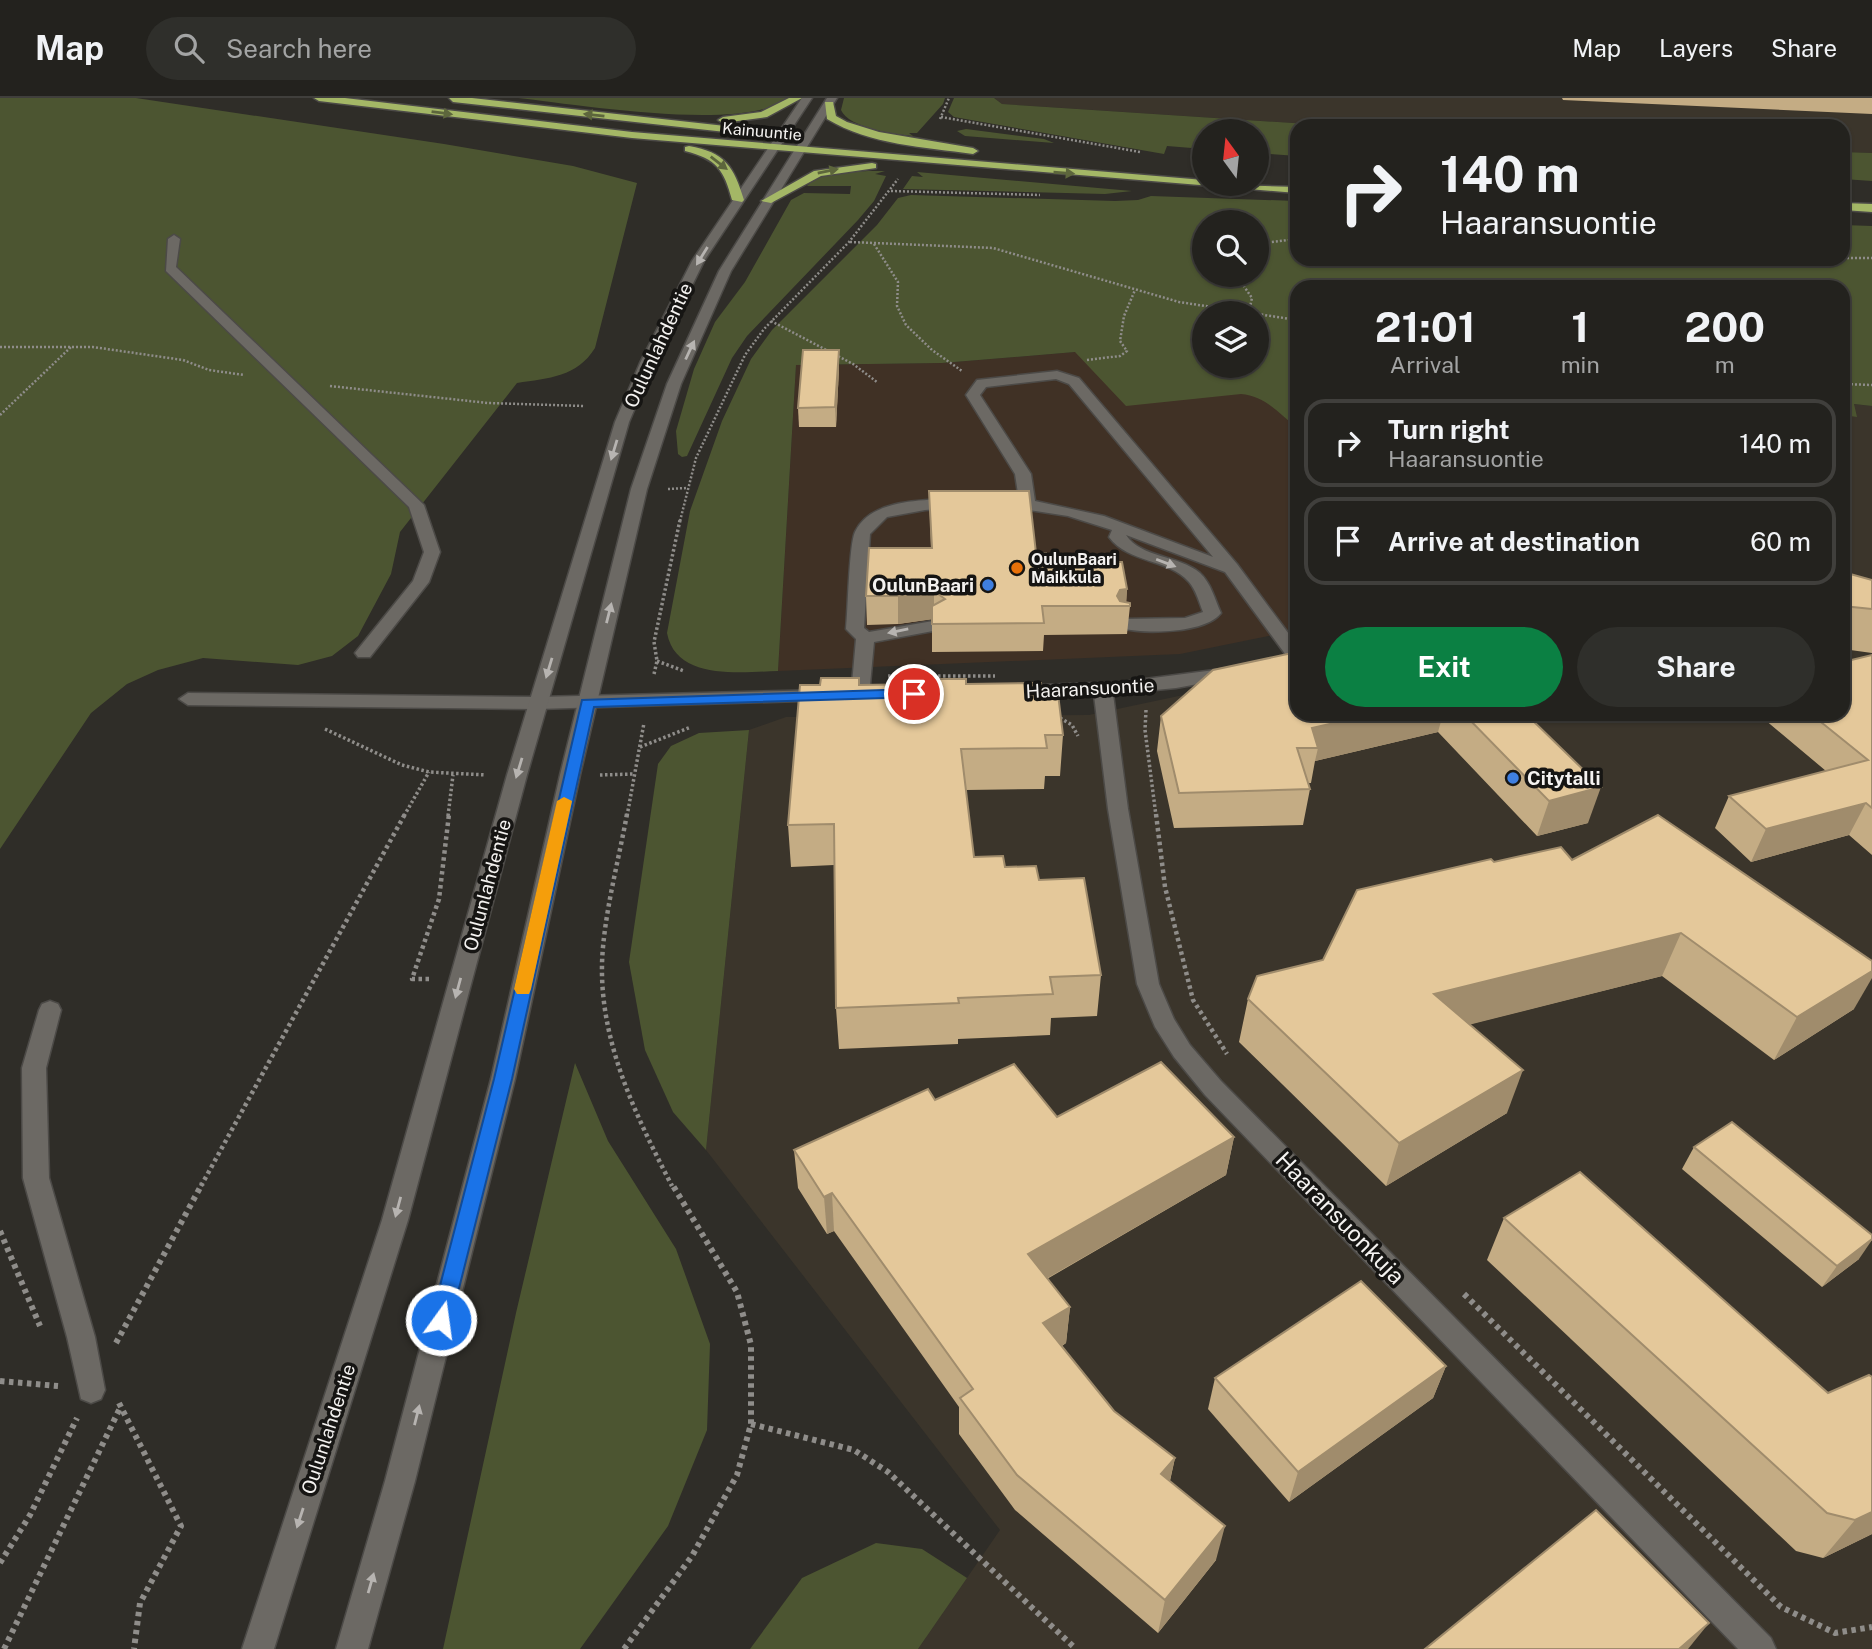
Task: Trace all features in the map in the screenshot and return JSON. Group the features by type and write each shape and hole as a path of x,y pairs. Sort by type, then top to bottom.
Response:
{"highway":[{"name":"Kainuuntie","path":"319,98 632,135 1192,183"},
{"name":"Kainuuntie","path":"442,98 783,135 986,152"},
{"path":"639,120 746,118 779,109 797,98"},
{"path":"830,101 831,117 853,127 973,151"},
{"path":"632,135 705,152 730,172 738,200"},
{"path":"767,201 807,177 842,168 875,166 1036,171"},
{"name":"Kainuuntie","path":"1269,188 1290,190"},
{"path":"1850,207 1872,208"},
{"path":"1850,217 1872,218"}],"main road":[{"name":"Oulunlahdentie","path":"258,1649 395,1220 538,703 622,422 647,363 698,261 807,98"},
{"name":"Oulunlahdentie","path":"352,1649 400,1481 503,1079 587,703 639,489 674,384 725,271 830,101"},
{"path":"174,239 170,268 284,381 416,505 432,552 421,582 364,653"},
{"path":"1028,504 1023,474 973,395 982,383 1057,375 1074,381 1231,568 1290,656"},
{"path":"188,699 587,703 865,688 865,638 855,629 862,533 882,513 925,505 976,504"},
{"path":"1002,504 1028,504 1089,514 1209,562 1231,568"},
{"path":"1122,527 1117,537 1126,548 1180,569 1195,578 1212,613 1208,619 1196,623 1126,624"},
{"path":"865,638 933,626"},
{"name":"Haaransuontie","path":"996,684 1104,701 1243,670"},
{"name":"Haaransuonkuja","path":"1104,701 1120,821 1148,984 1163,1021 1182,1051 1213,1088 1760,1649"},
{"path":"50,1010 34,1068 36,1178 81,1337 91,1390"}],"path":[{"path":"934,127 949,98"},
{"path":"941,117 1148,153"},
{"path":"890,191 1039,195"},
{"path":"1269,242 1290,240"},
{"path":"849,242 993,248 1192,304"},
{"path":"874,243 898,282 897,306 906,325 932,350 982,383"},
{"path":"1850,258 1872,258"},
{"path":"1083,360 1120,356 1127,351 1120,341 1124,316 1135,289"},
{"path":"1269,315 1290,319"},
{"path":"771,321 853,364 877,382"},
{"path":"0,415 72,346"},
{"path":"0,347 72,346 183,360 209,370 284,381 488,403 584,406"},
{"path":"1850,384 1872,385"},
{"path":"657,661 689,672"},
{"path":"865,688 996,684"},
{"path":"1104,701 1146,709 1144,730 1175,933 1193,1000 1235,1066"},
{"path":"1055,716 1072,724 1081,742"},
{"path":"640,747 700,725"},
{"path":"318,727 332,730 402,765 453,775 439,899 412,979 461,978"},
{"path":"0,1563 30,1515 91,1390 295,1011 429,772"},
{"path":"0,1231 46,1339"},
{"path":"624,1649 692,1556 737,1475 751,1424 751,1345 737,1292 705,1237"},
{"path":"1455,1285 1781,1607 1835,1633 1872,1628"},
{"path":"0,1381 91,1390 121,1404 181,1526 140,1603 134,1649"},
{"path":"4,1649 121,1404"},
{"path":"751,1424 854,1450 888,1472 1076,1649"}],"shaded area":[{"path":"994,98 1872,98 1872,153 1850,152 1850,119 1290,119 1290,123 1269,121 1269,119 1002,104"},
{"path":"1075,352 1192,365 1192,378 1269,378 1269,374 1290,376 1290,631 1180,654 778,671 796,365 942,363"},
{"path":"1850,404 1872,406 1872,1649 918,1649 1000,1530 706,1150 749,730 786,717 1089,715 1290,672 1290,721 1850,721"}],"green space":[{"path":"0,98 136,98 444,144 573,166 637,183 595,348 588,358 571,370 551,377 517,383 400,532 391,574 358,636 332,656 298,665 203,658 158,670 127,684 91,713 0,849"},
{"path":"518,98 788,98 766,108 736,114 699,115 617,110"},
{"path":"844,98 945,98 943,104 917,133 909,133 913,136 862,126 841,110"},
{"path":"954,98 994,98 1002,104 1232,119 1192,119 1192,148 1167,146 1164,154 954,117 948,112"},
{"path":"1269,121 1290,123 1290,155 1269,154"},
{"path":"966,129 1044,139 1054,143 965,136 957,131"},
{"path":"1850,152 1872,153 1872,181 1850,179"},
{"path":"885,171 875,174 886,176 874,201 747,336 732,358 687,456 682,457 678,454 676,431 694,369 715,322 745,282 791,200 804,193 850,194 851,186 807,186 821,177"},
{"path":"917,172 1132,191 1105,194 903,189 912,176 923,177"},
{"path":"911,195 1115,201 1138,200 1151,196 1290,201 1290,266 1850,266 1850,225 1872,226 1872,406 1854,404 1857,417 1850,416 1850,280 1290,280 1290,422 1265,402 1241,394 1126,406 1075,352 942,363 796,365 778,671 712,670 683,659 673,648 667,633 690,511 722,421 751,359 772,330 877,225 898,198"},
{"path":"749,730 706,1150 673,1112 645,1050 629,962 658,764 671,746 699,733"},
{"path":"575,1063 608,1141 676,1249 710,1344 707,1430 668,1526 580,1649 443,1649 516,1313"},
{"path":"876,1543 922,1549 967,1578 918,1649 750,1649 802,1578"}],"building":[{"path":"803,350 839,350 835,407 798,408"},
{"path":"929,491 1029,491 1036,553 1046,553 1046,556 1097,556 1098,562 1122,562 1127,589 1120,590 1117,596 1120,601 1130,603 1130,606 1042,606 1044,623 932,624 932,606 945,599 934,591 898,596 866,596 869,548 932,548"},
{"path":"1850,574 1872,580 1872,609 1850,607"},
{"path":"1290,654 1290,721 1343,721 1312,728 1318,748 1297,748 1310,789 1179,793 1161,716 1213,670"},
{"path":"1872,655 1872,808 1866,803 1766,829 1729,796 1868,760 1820,721 1850,721 1850,660"},
{"path":"821,678 859,678 859,685 931,684 931,679 966,679 966,684 1041,683 1041,694 1058,694 1063,735 1045,735 1047,748 961,749 974,857 1003,856 1005,867 1036,866 1039,880 1084,878 1101,975 1050,977 1053,994 958,998 959,1003 836,1008 834,824 788,825 800,685 820,685"},
{"path":"1471,721 1533,721 1601,787 1549,801"},
{"path":"1658,815 1872,961 1872,971 1797,1017 1681,933 1434,994 1523,1070 1399,1143 1248,999 1257,976 1323,960 1357,890 1491,859 1494,862 1561,847 1572,860"},
{"path":"1161,1062 1234,1137 1028,1254 1070,1307 1043,1323 1114,1411 1175,1458 1161,1474 1225,1526 1165,1600 1017,1475 960,1398 973,1389 832,1193 824,1197 794,1150 928,1089 935,1100 1014,1064 1057,1117"},
{"path":"1732,1122 1872,1235 1872,1239 1837,1266 1694,1147"},
{"path":"1580,1172 1828,1393 1869,1375 1872,1377 1872,1512 1855,1520 1827,1513 1504,1218"},
{"path":"1361,1281 1446,1366 1298,1472 1215,1378"},
{"path":"1596,1510 1709,1623 1679,1649 1425,1649"}],"slow traffic":[{"path":"523,989 564,801"}],"place":[{"name":"OulunBaari Maikkula","path":"1017,568"},
{"name":"OulunBaari","path":"988,585"},
{"name":"Citytalli","path":"1513,778"}],"route":[{"path":"441,1320 503,1079 587,703 914,694"}]}
